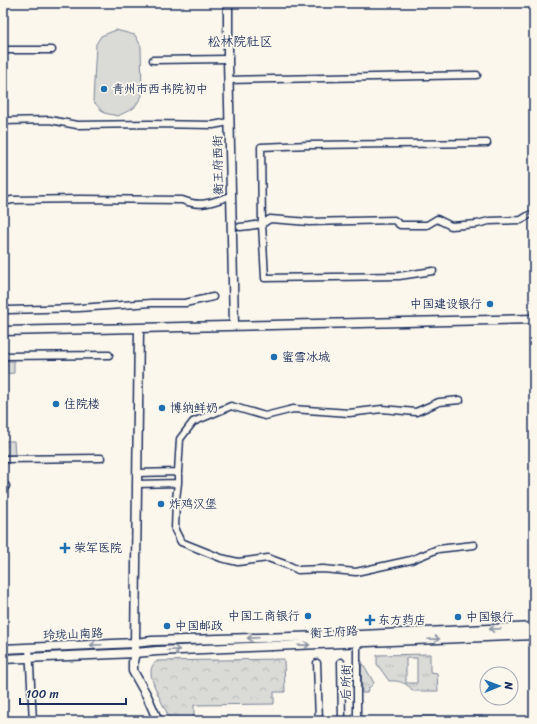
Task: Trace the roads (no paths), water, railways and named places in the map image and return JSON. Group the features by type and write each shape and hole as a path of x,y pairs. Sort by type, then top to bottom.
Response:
{"street":[{"name":"衡王府西街","path":"228,3 228,80 234,326"},
{"path":"3,50 52,50"},
{"path":"153,60 228,58"},
{"path":"228,80 478,75"},
{"path":"3,121 50,120 76,125 214,125 229,122"},
{"path":"433,271 398,276 265,278 262,224 261,147 487,143"},
{"path":"3,202 12,200 50,199 182,200 190,203 204,204 231,196"},
{"path":"240,227 262,224 270,219 309,222 394,220 400,225 427,225 437,219 451,226 477,224 489,221 521,220 529,215"},
{"path":"3,306 8,310 79,308 151,303 185,303 213,297"},
{"path":"3,332 534,319"},
{"path":"139,329 135,653 132,662 133,671 147,696 158,721"},
{"path":"3,356 109,355"},
{"path":"460,400 439,402 416,412 382,409 348,413 293,409 265,416 231,406 193,422 180,439 175,530 182,542 221,558 238,562 268,558 298,570 323,569 356,572 411,560 438,549 474,545"},
{"path":"3,459 101,458"},
{"path":"137,473 178,472"},
{"path":"137,484 178,483"},
{"name":"衡王府路","path":"135,643 152,641 534,628"},
{"name":"衡王府路","path":"135,653 534,635"},
{"name":"玲珑山南路","path":"3,649 135,643"},
{"name":"后所街","path":"357,643 357,721"},
{"path":"30,648 33,721"},
{"name":"玲珑山南路","path":"3,659 135,653"},
{"path":"341,662 342,721"},
{"path":"317,663 319,721"}],"place":[{"name":"青州市西书院初中","path":"104,89"},
{"name":"中国建设银行","path":"490,304"},
{"name":"蜜雪冰城","path":"274,357"},
{"name":"住院楼","path":"56,404"},
{"name":"博纳鲜奶","path":"162,408"},
{"name":"炸鸡汉堡","path":"161,504"},
{"name":"荣军医院","path":"65,548"},
{"name":"中国工商银行","path":"308,616"},
{"name":"中国银行","path":"458,617"},
{"name":"东方药店","path":"370,620"},
{"name":"中国邮政","path":"167,626"}],"district":[{"name":"松林院社区","path":"240,41"}]}
